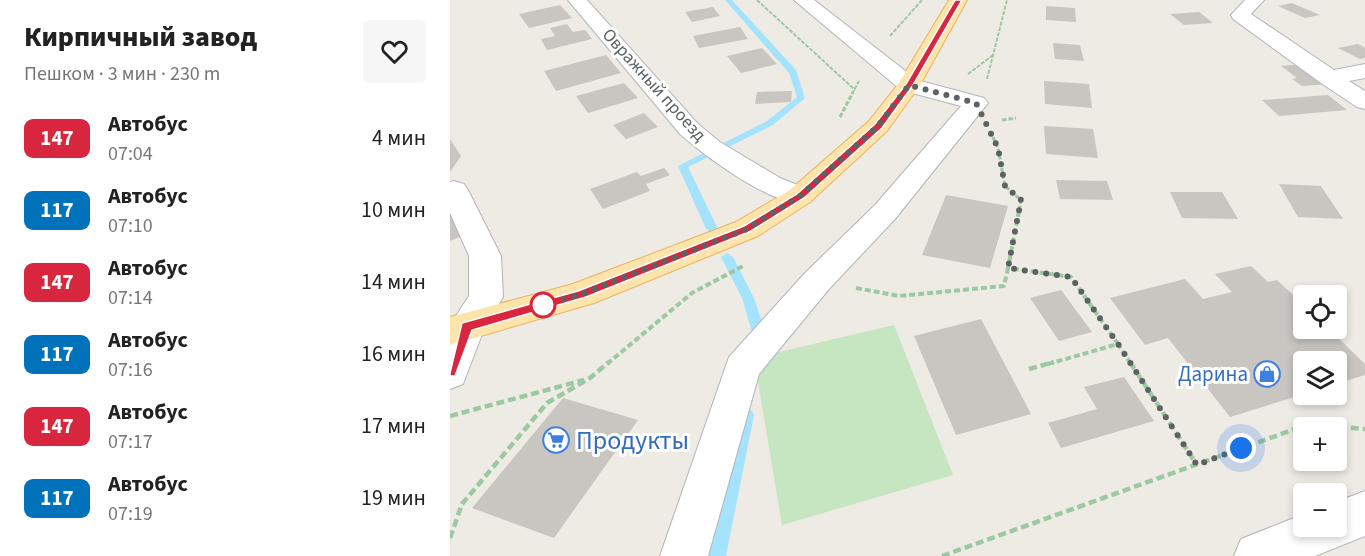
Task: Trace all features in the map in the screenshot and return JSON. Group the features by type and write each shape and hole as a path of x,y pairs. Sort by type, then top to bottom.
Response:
{"main road":[{"path":"458,329 582,294 747,229 800,196 878,126 909,85 958,0"}],"street":[{"name":"Овражный проезд","path":"577,0 689,129 711,148 770,184 800,196"},
{"path":"684,556 742,368 817,281 885,212 976,103 909,85 803,0"},
{"path":"1256,0 1240,15 1365,102"},
{"path":"1329,78 1365,71"},
{"path":"450,373 458,329 486,297 485,256 454,190"},
{"path":"1347,520 1365,513"},
{"path":"1258,556 1305,537"}],"path":[{"path":"757,0 855,90"},
{"path":"836,121 874,55 922,0"},
{"path":"817,281 899,296 1004,286 1021,200 1005,186 998,148 976,103 984,94 1007,0"},
{"path":"1008,268 1071,277 1197,465"},
{"path":"450,538 462,504 548,403 590,378 692,293 726,277"},
{"path":"1029,369 1118,344"},
{"path":"450,416 590,378"},
{"path":"942,556 1309,424 1365,429"}],"green space":[{"path":"894,325 953,475 782,525 754,358"}],"building":[{"path":"1292,3 1320,15 1305,18 1278,6"},
{"path":"560,5 572,18 529,28 519,14"},
{"path":"1046,6 1075,8 1076,22 1046,20"},
{"path":"713,7 720,16 692,22 685,12"},
{"path":"1199,12 1213,23 1184,25 1170,14"},
{"path":"567,24 573,32 585,30 592,39 547,50 541,39 555,36 550,28"},
{"path":"740,27 748,39 699,48 693,36"},
{"path":"1053,43 1080,45 1084,61 1055,59"},
{"path":"1358,44 1365,48 1365,58 1360,59 1338,48"},
{"path":"762,48 777,64 741,73 727,56"},
{"path":"606,55 621,73 556,91 544,71"},
{"path":"1302,64 1330,84 1302,86 1292,79 1297,78 1281,66"},
{"path":"1044,81 1089,84 1092,108 1045,104"},
{"path":"624,83 638,98 588,113 576,96"},
{"path":"792,91 791,102 755,104 757,92"},
{"path":"1328,95 1347,110 1279,116 1262,100"},
{"path":"644,113 658,127 626,139 613,125"},
{"path":"1044,126 1093,129 1098,158 1046,154"},
{"path":"450,139 461,156 450,172"},
{"path":"664,168 670,175 646,184 650,191 603,209 590,189 637,172 641,176"},
{"path":"1056,180 1107,181 1113,200 1060,199"},
{"path":"1279,184 1321,186 1343,219 1298,217"},
{"path":"1170,192 1222,192 1238,219 1182,218"},
{"path":"946,195 1008,206 990,268 922,255"},
{"path":"450,200 469,233 450,241"},
{"path":"1251,266 1268,282 1277,280 1293,295 1293,339 1339,339 1365,364 1365,375 1347,381 1347,351 1293,351 1293,397 1230,417 1168,338 1145,345 1110,298 1185,279 1203,299 1232,292 1215,274"},
{"path":"1061,290 1092,332 1059,341 1030,298"},
{"path":"981,319 1031,414 956,435 914,336"},
{"path":"1124,377 1154,421 1061,448 1048,423 1097,409 1084,387"},
{"path":"563,398 638,420 554,538 472,508"}],"waterway":[{"path":"712,229 683,166 770,123 801,98 793,72 728,0"},
{"path":"727,257 748,298 761,339"},
{"path":"717,556 747,415"}],"bus line":[{"name":"147","path":"450,373 467,327 582,294 747,229 800,196 878,126 909,85 958,0"}],"place":[{"name":"Дарина","path":"1267,374"},
{"name":"Продукты","path":"556,440"}],"route":[{"path":"543,305 582,294 747,229 800,196 878,126 909,85 976,103 998,148 1005,186 1021,200 1008,268 1071,277 1197,465 1241,448"}]}
